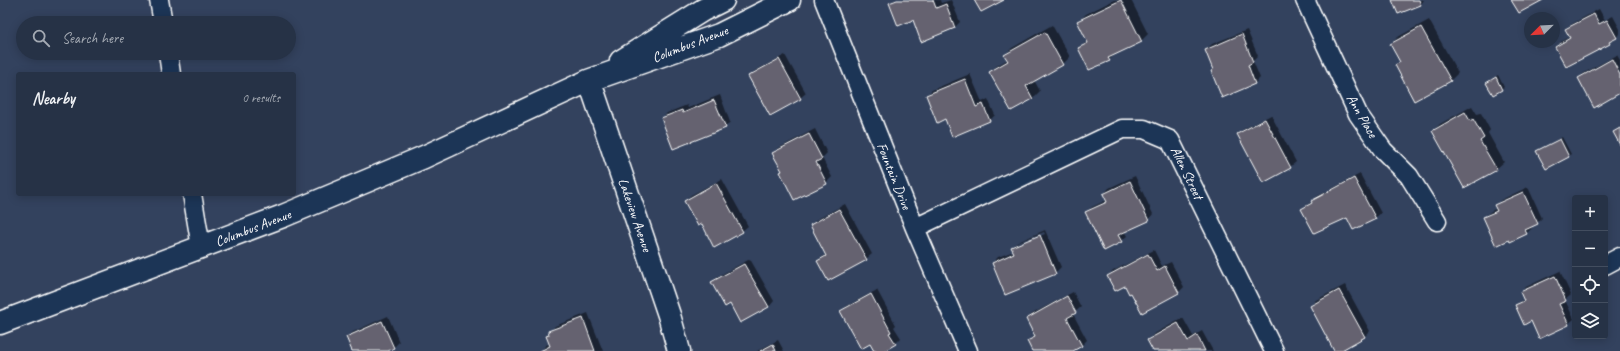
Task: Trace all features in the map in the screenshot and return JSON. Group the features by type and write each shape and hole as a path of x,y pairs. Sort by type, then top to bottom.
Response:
{"street":[{"path":"159,0 162,16"},
{"name":"Columbus Avenue","path":"588,81 710,5 723,0"},
{"name":"Columbus Avenue","path":"0,323 283,216 361,184 494,125 588,81 719,35 789,0"},
{"name":"Fountain Drive","path":"824,0 914,228 968,351"},
{"name":"Ann Place","path":"1305,0 1358,114 1382,150 1409,176 1437,221"},
{"path":"169,60 171,72"},
{"name":"Lakeview Avenue","path":"588,81 594,94 664,301 679,351"},
{"name":"Allen Street","path":"914,228 1122,129 1144,129 1170,140 1274,351"},
{"path":"192,196 201,248"},
{"path":"1608,263 1620,257"}],"building":[{"path":"897,0 933,0 936,8 946,4 955,28 921,42 913,20 898,26 889,3"},
{"path":"974,0 1004,0 981,12"},
{"path":"1121,0 1142,42 1108,58 1110,61 1089,70 1078,48 1088,43 1077,21"},
{"path":"1392,0 1419,0 1421,5 1398,14"},
{"path":"1511,0 1543,0 1519,13"},
{"path":"1594,14 1599,24 1607,20 1617,38 1609,42 1610,44 1566,67 1556,48 1560,48 1560,44 1570,38 1565,29"},
{"path":"1421,27 1451,81 1414,101 1395,65 1400,62 1390,44"},
{"path":"1045,32 1063,65 1026,86 1033,99 1011,111 989,72 1008,61 1004,55"},
{"path":"1242,34 1253,62 1248,65 1255,84 1222,98 1211,71 1213,70 1205,50"},
{"path":"779,59 801,99 770,116 748,76"},
{"path":"1612,59 1620,75 1620,93 1594,108 1578,78"},
{"path":"1496,77 1502,90 1493,95 1486,83"},
{"path":"965,79 976,107 983,104 990,121 952,137 945,119 937,123 926,95"},
{"path":"714,100 726,128 673,149 661,118 682,110 683,113"},
{"path":"1465,112 1470,121 1473,119 1484,138 1480,141 1497,170 1464,188 1432,131"},
{"path":"1265,119 1291,168 1263,183 1237,134"},
{"path":"1620,128 1620,145 1613,132"},
{"path":"809,134 822,159 816,162 827,184 794,200 780,172 782,171 772,153"},
{"path":"1560,139 1569,157 1546,169 1536,151"},
{"path":"1354,178 1376,219 1353,230 1347,218 1314,233 1301,209 1312,203 1311,201"},
{"path":"1130,181 1149,221 1118,235 1122,242 1104,251 1085,212 1107,202 1103,194"},
{"path":"716,183 743,232 714,248 702,224 698,226 684,201"},
{"path":"1523,192 1538,224 1525,230 1527,234 1510,242 1509,240 1496,246 1483,217 1497,211 1494,205"},
{"path":"839,209 867,260 828,281 817,261 826,256 810,225"},
{"path":"1040,235 1056,274 1005,295 992,263 1014,253 1011,247"},
{"path":"1148,254 1157,271 1165,266 1179,293 1142,313 1131,293 1129,294 1125,286 1115,291 1107,276"},
{"path":"744,264 769,307 740,323 730,304 725,307 711,282"},
{"path":"1555,276 1566,301 1559,304 1569,325 1539,339 1531,321 1524,325 1515,305 1524,301 1520,292"},
{"path":"1339,290 1365,337 1340,351 1334,351 1310,306"},
{"path":"871,294 891,332 889,333 896,344 884,351 874,351 870,344 861,349 840,311"},
{"path":"1067,296 1076,313 1067,318 1082,346 1073,351 1032,351 1027,341 1035,337 1026,319"},
{"path":"583,318 595,351 540,351 550,346 546,336 549,335 548,331"},
{"path":"382,321 394,348 388,351 352,351 346,337"},
{"path":"1178,323 1188,341 1197,335 1205,351 1153,351 1147,340"},
{"path":"773,344 776,351 760,351"}]}
